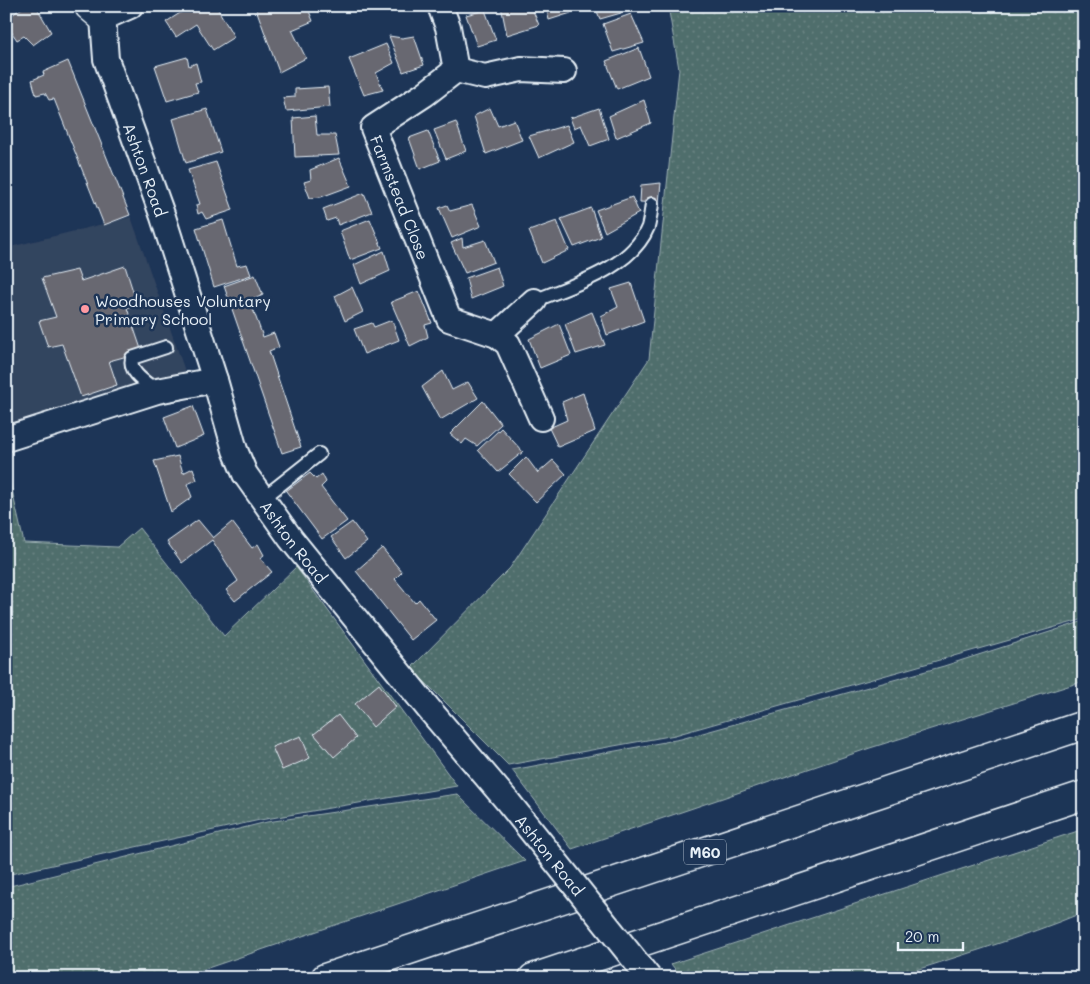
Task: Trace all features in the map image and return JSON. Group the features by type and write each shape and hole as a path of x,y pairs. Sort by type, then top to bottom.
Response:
{"highway":[{"name":"M60","path":"326,978 1084,725"},
{"path":"533,978 1084,796"}],"street":[{"path":"96,12 130,6"},
{"path":"440,6 448,26 456,70 485,77 521,69 564,71"},
{"name":"Ashton Road","path":"96,12 106,59 163,217 238,458 245,474 291,539 390,662 510,803 649,978"},
{"name":"Farmstead Close","path":"456,70 425,94 373,128 448,319 497,335"},
{"path":"534,301 497,335 508,344 541,418"},
{"path":"6,439 157,391 215,380"}],"lane":[{"path":"534,301 591,277 620,261 637,246 648,226 652,204"},
{"path":"157,391 130,364 132,358 166,347"},
{"path":"262,499 319,454"}],"shaded area":[{"name":"Woodhouses Voluntary Primary School","path":"131,217 185,371 6,431 6,248"}],"green space":[{"path":"668,6 1084,6 1084,619 675,735 508,765 411,668 510,568 649,359 679,69"},
{"path":"6,464 24,543 117,547 139,528 224,636 296,567 457,786 260,820 6,875"},
{"path":"1084,621 1084,681 870,748 572,849 512,770 681,739 944,666"},
{"path":"457,794 525,861 178,978 6,978 6,887 267,822"},
{"path":"1084,829 1084,912 988,947 891,978 682,978 671,964"}],"building":[{"path":"25,6 36,6 51,32 33,45 24,36 17,40 6,24 6,19"},
{"path":"191,6 216,6 234,37 213,50 196,24 176,37 166,22"},
{"path":"255,6 307,6 313,21 292,30 306,58 279,72"},
{"path":"501,6 531,6 539,25 507,35"},
{"path":"546,6 569,6 571,13 549,20"},
{"path":"595,6 618,6 621,13 600,19"},
{"path":"485,10 496,40 477,46 466,15"},
{"path":"631,14 644,43 613,52 603,24"},
{"path":"389,36 402,38 414,36 424,65 403,72"},
{"path":"386,44 394,63 376,73 383,90 364,95 349,59"},
{"path":"639,48 649,76 617,89 606,61"},
{"path":"187,57 189,66 196,63 201,82 195,83 198,92 167,101 155,66"},
{"path":"68,61 130,215 104,225 54,99 49,100 45,93 36,95 32,80 44,75 43,72"},
{"path":"328,87 330,107 286,111 283,98 295,97 295,89"},
{"path":"644,100 651,123 616,138 609,116"},
{"path":"490,108 498,126 514,120 522,140 486,154 474,116"},
{"path":"599,108 609,139 590,146 581,125 574,128 570,118"},
{"path":"207,109 221,152 186,163 173,119"},
{"path":"315,116 317,135 335,135 339,155 295,157 293,118"},
{"path":"456,122 466,151 446,159 434,130"},
{"path":"567,125 574,142 539,158 529,136"},
{"path":"428,131 440,161 420,169 409,138"},
{"path":"339,158 351,186 321,197 310,198 304,182 311,180 310,170"},
{"path":"216,162 233,210 206,219 202,212 198,214 196,205 200,204 188,170"},
{"path":"661,183 659,203 640,202 641,185"},
{"path":"364,193 372,212 338,225 336,218 327,221 323,209"},
{"path":"632,197 639,213 605,232 596,210"},
{"path":"447,205 450,211 472,205 481,226 452,238 439,208"},
{"path":"591,208 601,237 574,247 561,219"},
{"path":"370,219 382,248 350,260 340,231"},
{"path":"223,220 237,266 247,264 251,275 214,287 196,228"},
{"path":"557,221 569,250 542,263 529,231"},
{"path":"462,238 463,247 485,240 494,262 465,273 451,243"},
{"path":"384,251 390,271 361,284 354,265"},
{"path":"125,266 137,304 127,308 142,352 109,361 117,385 81,397 62,344 48,347 39,321 56,317 42,278 77,270 81,281"},
{"path":"497,267 503,286 471,299 466,278"},
{"path":"255,275 263,295 250,301 263,337 274,333 279,347 269,351 301,447 282,453 224,286"},
{"path":"631,283 644,321 607,335 601,316 618,307 611,289"},
{"path":"352,287 363,312 345,321 335,296"},
{"path":"419,291 432,323 425,325 428,337 410,346 391,302"},
{"path":"592,312 605,345 576,354 565,324"},
{"path":"392,320 399,340 364,354 354,329 372,323 374,327"},
{"path":"559,324 571,355 540,368 529,339"},
{"path":"443,371 452,390 468,382 478,398 440,420 422,387"},
{"path":"583,393 595,431 558,447 549,428 567,420 562,402"},
{"path":"483,401 501,424 477,446 466,439 462,444 450,434"},
{"path":"193,406 204,436 175,448 164,417"},
{"path":"501,428 523,452 498,472 478,450"},
{"path":"178,456 183,473 193,468 197,480 187,484 192,497 171,512 154,461"},
{"path":"526,457 538,473 553,460 566,474 536,502 509,474"},
{"path":"310,473 316,479 322,474 326,482 321,487 347,521 322,539 286,491"},
{"path":"198,520 213,538 232,522 252,548 258,544 264,555 260,558 272,572 235,601 226,590 238,581 212,540 182,563 167,542"},
{"path":"352,522 367,542 346,558 331,537"},
{"path":"382,548 402,572 395,579 415,603 419,599 436,620 411,640 356,571"},
{"path":"379,684 396,707 373,727 355,704"},
{"path":"338,715 356,738 334,757 314,734"},
{"path":"301,736 310,758 282,770 272,747"}],"place":[{"name":"Woodhouses Voluntary Primary School","path":"85,309"}]}
